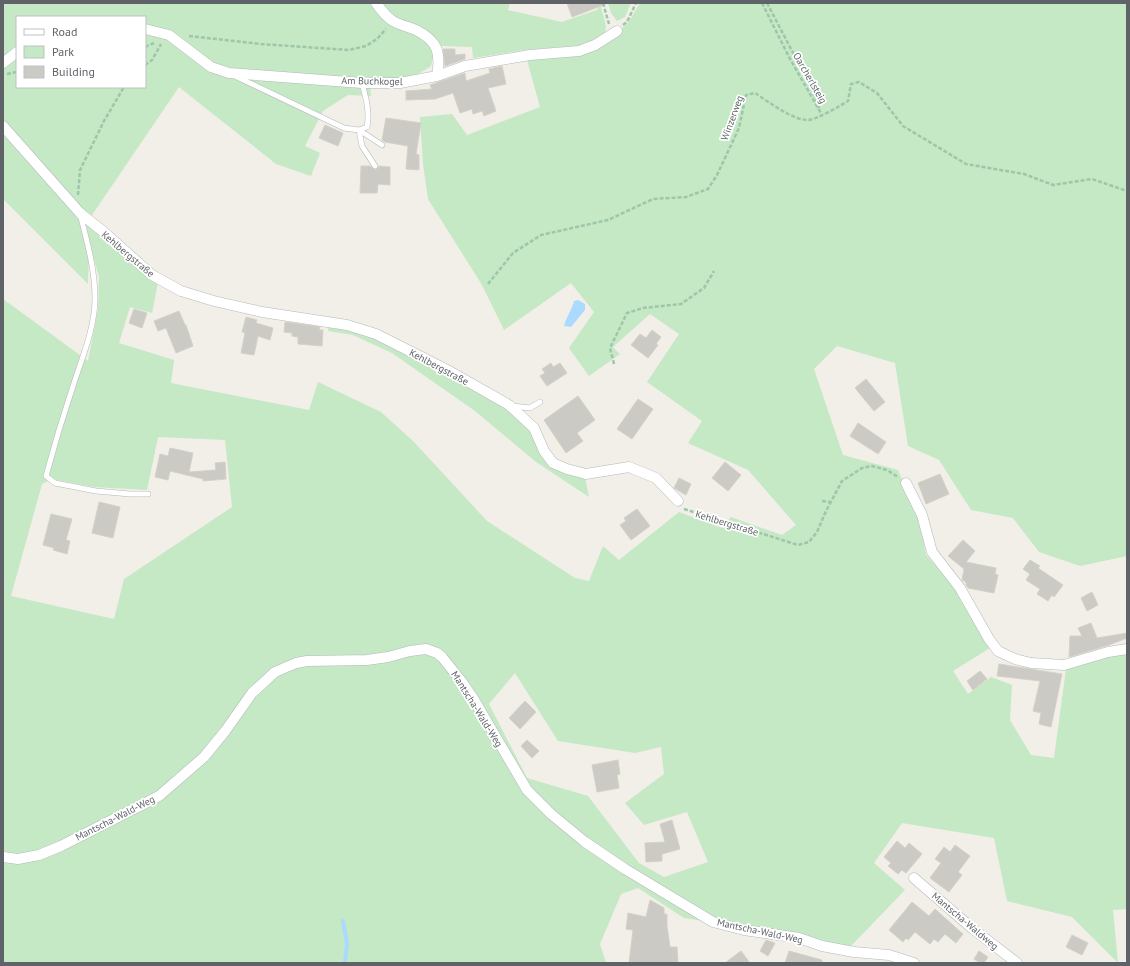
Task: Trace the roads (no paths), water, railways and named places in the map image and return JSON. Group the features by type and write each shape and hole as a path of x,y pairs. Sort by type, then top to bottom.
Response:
{"street":[{"path":"376,3 383,13 393,21 427,37 438,49 437,76"},
{"name":"Am Buchkogel","path":"146,29 169,35 211,67 228,73 362,83 400,83 437,76 465,66 530,55 579,51 595,45 614,32"},
{"path":"3,63 16,53"},
{"name":"Kehlbergstraße","path":"3,126 80,213 152,275 182,291 214,301 255,311 347,325 376,334 451,372 509,405 534,428 544,451 553,463 567,470 586,474 629,468 656,478 678,501"},
{"path":"906,483 922,515 932,552 960,588 988,639 998,651 1015,659 1031,663 1058,665 1068,664 1108,652 1127,649"},
{"name":"Mantscha-Wald-Weg","path":"3,857 18,858 39,855 69,842 159,796 204,757 226,730 252,693 275,672 296,663 307,661 367,660 426,649 437,653 442,657 462,682 527,790 551,814 585,842 625,869 713,922 744,930 800,938 822,946 854,952 889,955 914,963"},
{"name":"Mantscha-Waldweg","path":"914,878 973,929 1017,963"}],"lane":[{"path":"228,73 286,99 344,128 359,130 382,145"},
{"path":"359,130 367,127 369,117 366,95 362,83"},
{"path":"359,130 362,146 375,166"},
{"name":"Kehlbergstraße","path":"80,213 92,267 95,298 93,322 46,476 55,483 96,491 148,494"},
{"path":"509,405 530,408 540,402"}],"water":[{"path":"578,300 585,304 585,310 571,327 564,326 574,301"}],"waterway":[{"path":"343,921 347,944 345,963"}]}
